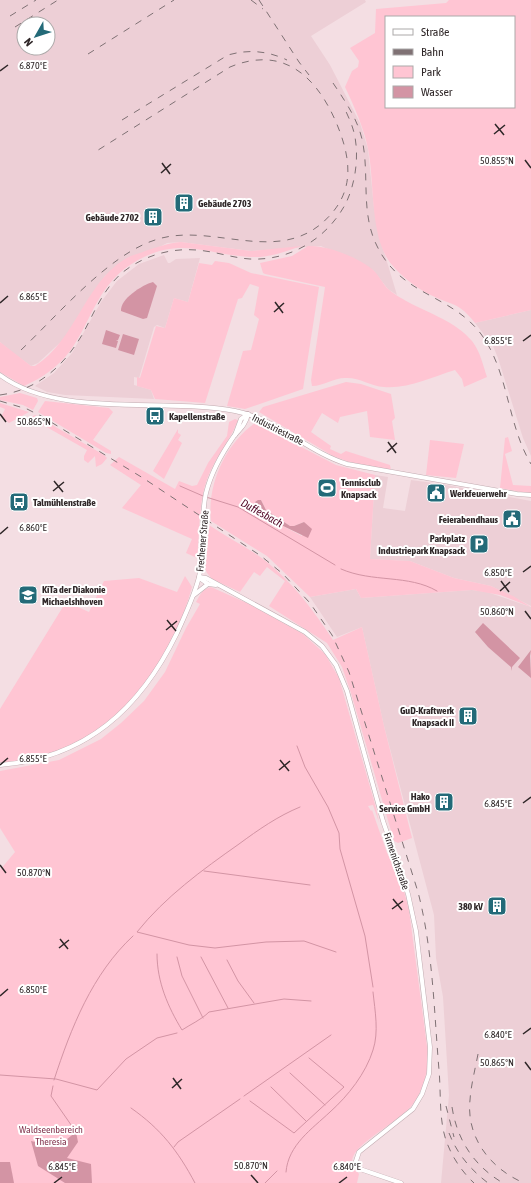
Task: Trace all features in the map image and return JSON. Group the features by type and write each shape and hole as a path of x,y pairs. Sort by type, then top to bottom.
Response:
{"main road":[{"name":"Industriestraße","path":"0,375 21,388 59,398 94,402 213,408 248,414 274,425 330,457 348,464 517,494 531,495"},
{"name":"Frechener Straße","path":"0,766 24,762 56,753 86,739 116,718 139,696 156,673 179,630 199,577 203,546 205,501 212,473 235,435 241,419 248,414"},
{"name":"Firmenichstraße","path":"199,577 208,584 222,587"},
{"name":"Firmenichstraße","path":"199,577 206,578 305,632 322,646 336,665 347,691 383,821 411,906 430,1047 430,1074 422,1094 410,1112 359,1152 356,1161 357,1167 362,1170 401,1183"},
{"path":"193,595 208,584"}],"shaded area":[{"path":"0,0 365,0 366,2 311,36 330,65 360,123 368,149 374,208 381,242 397,295 388,289 373,270 321,246 251,251 181,242 167,243 105,276 64,339 38,363 31,366 0,342"},
{"path":"164,255 168,263 176,259 200,258 188,302 174,298 165,328 157,325 154,327 139,378 134,377 134,385 151,390 154,399 65,395 47,392 35,386 54,373 72,353 101,302 117,281 139,264"},
{"path":"531,310 531,456 523,438 493,346 475,323"},
{"path":"375,475 388,477 383,508 405,511 411,480 441,484 531,501 531,606 491,586 454,578 410,561 370,559"},
{"path":"356,589 361,598 472,590 487,592 531,607 531,1183 441,1183 449,1095 443,997 436,958 434,915 384,726 362,627 337,637 310,597"}],"green space":[{"path":"449,0 531,0 531,310 475,323 457,306 423,291 412,283 396,270 385,254 376,225 368,149 364,133 345,87 352,71 358,67 359,61 350,48 375,33 376,9 446,3"},
{"path":"181,242 251,251 301,246 264,257 235,256 181,248 168,249 154,253 138,260 124,269 113,279 98,301 70,351 49,372 24,386 0,372 0,342 31,366 35,366 49,355 61,342 89,297 111,270 130,256 163,245"},
{"path":"308,246 324,247 358,260 374,271 387,288 394,294 442,318 458,328 475,345 487,377 464,387 462,379 455,370 420,382 402,386 384,387 355,379 345,378 312,386 311,380 325,287 265,274 263,273 260,263 292,256"},
{"path":"215,261 229,263 251,273 319,287 303,389 245,409 227,406 243,351 251,350 259,319 254,315 259,287 250,284 242,298 238,299 205,403 155,399 151,390 137,386 137,377 140,378 156,326 165,328 174,298 188,302 199,263 212,265"},
{"path":"346,382 361,384 391,394 395,418 392,421 395,440 370,437 367,411 340,417 338,423 322,413 311,432 331,446 330,449 341,454 346,451 390,465 391,470 349,462 333,456 259,412 263,407"},
{"path":"20,393 37,398 38,401 33,410 23,405 0,400 0,397"},
{"path":"45,401 109,408 113,412 93,440 111,451 111,454 106,453 38,412"},
{"path":"0,403 29,412 9,423 1,417 5,409 0,407"},
{"path":"35,415 107,458 102,464 96,467 95,456 88,463 84,460 87,450 36,421 25,426 14,426"},
{"path":"235,419 238,420 235,427 213,465 206,482 201,504 197,558 186,553 192,539 122,508 141,485 110,465 119,457 175,489 179,481 192,486 197,485 208,463 227,436 229,422"},
{"path":"255,423 336,465 375,475 370,559 410,561 454,578 491,586 513,596 531,607 500,595 472,590 361,598 356,589 310,597 267,556 211,521 212,493 220,466 235,442","holes":["261,500 266,510 290,526 304,522 302,536 279,524 255,502"]},
{"path":"178,429 178,433 181,435 178,440 182,443 164,479 153,471"},
{"path":"508,437 512,451 505,454 513,485 531,486 531,494 500,488 505,438"},
{"path":"430,440 464,444 456,478 426,475"},
{"path":"209,525 253,552 277,570 303,598 333,640 362,627 384,726 412,838 398,843 394,841 351,693 342,667 327,643 269,606 285,581 267,567 260,576 254,572 240,592 212,579 205,568"},
{"path":"185,576 192,587 184,613 173,638 160,662 127,705 107,723 84,738 60,750 38,757 0,763 0,709 69,597 78,607 89,612 104,581 139,578 177,592"},
{"name":"Waldseenbereich Theresia","path":"211,587 249,604 303,634 325,654 339,678 379,822 373,805 368,806 371,811 372,810 387,853 401,880 409,910 428,1054 423,1086 417,1098 407,1111 363,1144 357,1151 352,1161 353,1166 359,1174 357,1183 0,1183 0,870 15,852 0,828 0,771 59,760 101,739 121,723 144,701 165,672 186,628 200,604 196,602 203,591"}],"water":[{"path":"153,282 157,286 147,318 143,319 121,311 124,302 132,293"},
{"path":"106,330 120,335 118,340 116,340 118,341 116,348 102,344"},
{"path":"123,334 139,339 134,355 118,350"},
{"path":"261,500 266,510 290,526 304,522 312,529 308,538 279,524 256,509 255,502"},
{"path":"483,623 520,658 512,667 512,671 511,667 488,647 475,632"},
{"path":"531,650 530,656 531,678 518,667"},
{"path":"76,1132 78,1142 67,1158 91,1164 92,1183 65,1183 38,1166 31,1141 57,1147"},
{"path":"0,1162 10,1162 14,1183 0,1183"}],"waterway":[{"name":"Duffesbach","path":"180,486 203,496"},
{"name":"Duffesbach","path":"206,497 238,507 335,565"},
{"path":"341,569 365,576 414,582 437,591"},
{"path":"297,746 305,767 328,807 339,833 340,849 365,936 373,987"},
{"path":"300,807 276,819 198,874 160,907 137,932 189,945 215,948 266,942 304,941 336,952"},
{"path":"204,871 310,885"},
{"path":"54,1080 84,1003 106,967 133,936"},
{"path":"157,954 159,974 164,994 182,1030 209,1012 284,999 311,1001"},
{"path":"177,957 182,976 203,1018"},
{"path":"201,957 228,1008"},
{"path":"227,960 238,981 254,1003"},
{"path":"286,1172 291,1154 296,1146 309,1131 337,1106 356,1084 370,1059 376,1036 373,992"},
{"path":"0,1075 56,1079 97,1090 126,1059 157,1038 177,1033"},
{"path":"244,1096 331,1035"},
{"path":"250,1101 294,1133 344,1087 309,1058"},
{"path":"290,1073 325,1105"},
{"path":"53,1086 51,1096 76,1132"},
{"path":"271,1087 306,1121"},
{"path":"174,1147 178,1142 240,1099"},
{"path":"131,1108 151,1124 168,1141 195,1183"},
{"path":"265,1183 277,1171"}],"railway":[{"path":"10,16 36,0"},
{"path":"15,27 58,0"},
{"path":"88,54 174,0"},
{"path":"251,0 263,9"},
{"path":"259,0 309,75"},
{"path":"122,120 228,55 243,52 258,52 287,60"},
{"path":"21,350 101,272 137,248 155,240 177,235 270,242 292,239 313,230 332,213 340,202 345,191 348,169 347,157 341,134 328,106 318,91 308,79 295,69 282,63 266,60 249,61 230,67 95,152"},
{"path":"333,83 354,117 360,131 364,153 367,207 372,233 377,246 387,262 399,275 455,310 469,321 481,334 497,365 517,432 531,464"},
{"path":"0,395 26,388 48,375 57,367 75,347 102,298 114,281 121,273 139,262 157,254 176,250 205,251 250,259 265,259 293,252 318,237 329,227 346,203 352,186 356,167 355,138 344,107"},
{"path":"0,401 27,409 41,416 143,478 261,556 283,574 310,603 332,635 349,672 418,892 430,958 443,1129 453,1156 460,1168 474,1183"},
{"path":"478,1054 470,1100 472,1127 483,1150 491,1161 512,1177 524,1183"},
{"path":"446,1106 454,1137"},
{"path":"452,1107 454,1119 468,1151 484,1169 503,1183"},
{"path":"449,1133 460,1155 476,1173 488,1183"}],"place":[{"name":"Gebäude 2703","path":"184,203"},
{"name":"Gebäude 2702","path":"153,217"},
{"name":"Kapellenstraße","path":"155,416"},
{"name":"Tennisclub Knapsack","path":"327,488"},
{"name":"Werkfeuerwehr","path":"436,493"},
{"name":"Talmühlenstraße","path":"19,502"},
{"name":"Feierabendhaus","path":"512,519"},
{"name":"Parkplatz Industriepark Knapsack","path":"479,544"},
{"name":"KiTa der Diakonie Michaelshhoven","path":"28,595"},
{"name":"GuD-Kraftwerk Knapsack II","path":"468,716"},
{"name":"Hako Service GmbH","path":"444,802"},
{"name":"380 kV","path":"497,906"}]}
